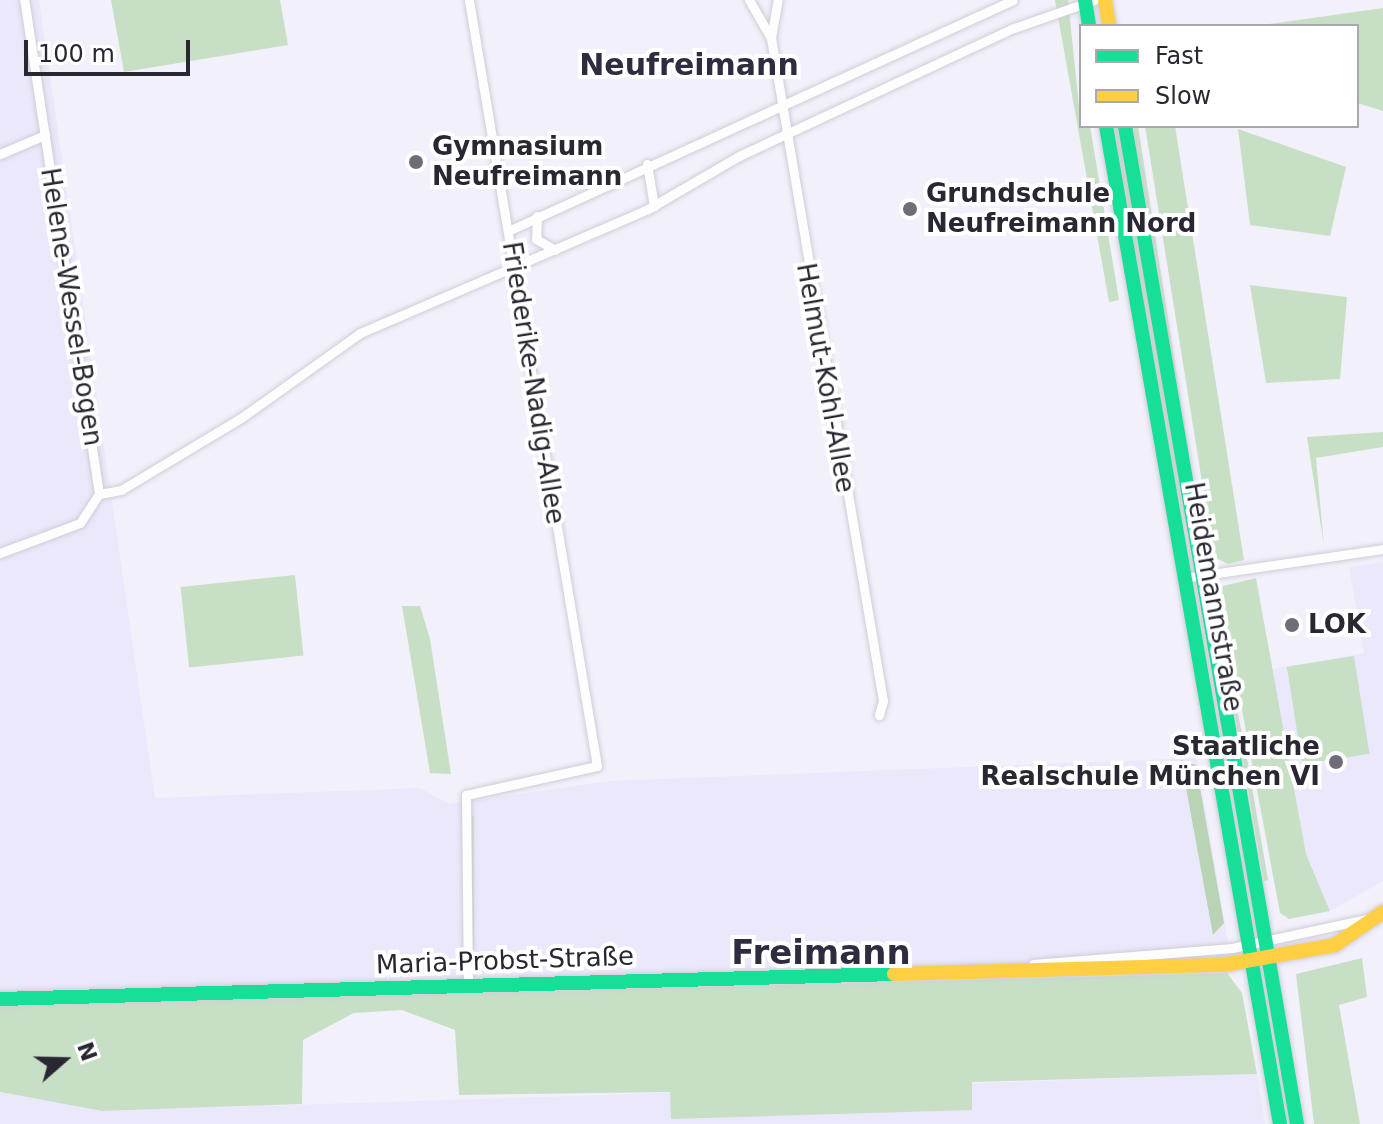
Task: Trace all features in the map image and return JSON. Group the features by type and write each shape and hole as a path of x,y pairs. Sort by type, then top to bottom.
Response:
{"main road":[{"path":"1105,0 1109,24"},
{"path":"1088,3 1089,24"},
{"name":"Heidemannstraße","path":"1106,128 1280,1124"},
{"name":"Heidemannstraße","path":"1125,128 1201,576 1272,957 1297,1124"},
{"name":"Maria-Probst-Straße","path":"0,999 1253,961 1343,943 1382,913"}],"street":[{"name":"Helene-Wessel-Bogen","path":"24,0 99,494"},
{"name":"Friederike-Nadig-Allee","path":"468,986 466,795 597,766 469,0"},
{"name":"Helmut-Kohl-Allee","path":"749,0 771,38"},
{"name":"Helmut-Kohl-Allee","path":"778,0 771,38 881,686 879,715"},
{"path":"508,231 647,164 1013,0"},
{"path":"0,553 80,523 99,494 121,490 241,418 345,341 514,262 555,250 654,206 786,134 1026,23 1088,3"},
{"path":"0,154 45,135"},
{"path":"647,164 654,206"},
{"path":"538,214 536,239 555,250"},
{"path":"1184,578 1383,549"},
{"name":"Maria-Probst-Straße","path":"1010,969 1251,945 1382,913"}],"shaded area":[{"path":"0,0 39,0 155,798 420,788 449,804 610,781 1197,758 1233,973 0,1006"},
{"name":"Staatliche Realschule München VI","path":"1383,562 1383,881 1330,911 1306,854 1272,669 1364,653 1349,567"},
{"path":"1257,1074 1265,1124 0,1124 0,1092 102,1111"}],"green space":[{"path":"111,0 280,0 288,45 124,72"},
{"path":"1055,0 1068,0 1079,128 1090,128 1119,300 1109,302"},
{"path":"1383,8 1383,111 1359,104 1359,24 1269,24"},
{"path":"1112,128 1119,128 1192,547 1167,450"},
{"path":"1134,128 1138,128 1198,512 1133,141"},
{"path":"1145,128 1175,128 1244,560 1228,564 1214,557"},
{"path":"1238,129 1346,167 1330,236 1250,225"},
{"path":"1250,285 1347,297 1340,379 1266,383"},
{"path":"1383,432 1383,447 1316,458 1324,546 1307,437"},
{"path":"295,575 303,656 189,668 181,587"},
{"path":"1256,578 1306,854 1330,911 1289,919 1280,913 1219,587"},
{"path":"1216,605 1248,764 1268,880 1264,881"},
{"path":"402,606 420,606 430,639 451,774 430,773"},
{"path":"1354,656 1369,754 1302,764 1287,667"},
{"path":"1181,760 1196,765 1224,923 1213,935"},
{"path":"467,816 474,816 474,961 467,961"},
{"path":"1362,958 1367,997 1339,1005 1360,1124 1314,1124 1296,974"},
{"path":"1227,973 1242,993 1257,1074 972,1082 972,1110 671,1119 670,1092 459,1095 455,1030 402,1010 354,1013 303,1040 302,1104 102,1111 0,1092 0,1006"}],"traffic: fast":[{"path":"1085,0 1089,24"},
{"path":"1106,128 1280,1124"},
{"path":"1125,128 1297,1124"},
{"path":"0,999 894,974"}],"traffic: slow":[{"path":"1105,0 1109,24"},
{"path":"894,974 1223,965 1335,945 1383,912"}],"place":[{"name":"Gymnasium Neufreimann","path":"416,162"},
{"name":"Grundschule Neufreimann Nord","path":"910,209"},
{"name":"LOK","path":"1292,625"},
{"name":"Staatliche Realschule München VI","path":"1336,762"}],"district":[{"name":"Neufreimann","path":"689,65"},
{"name":"Freimann","path":"821,953"}]}
